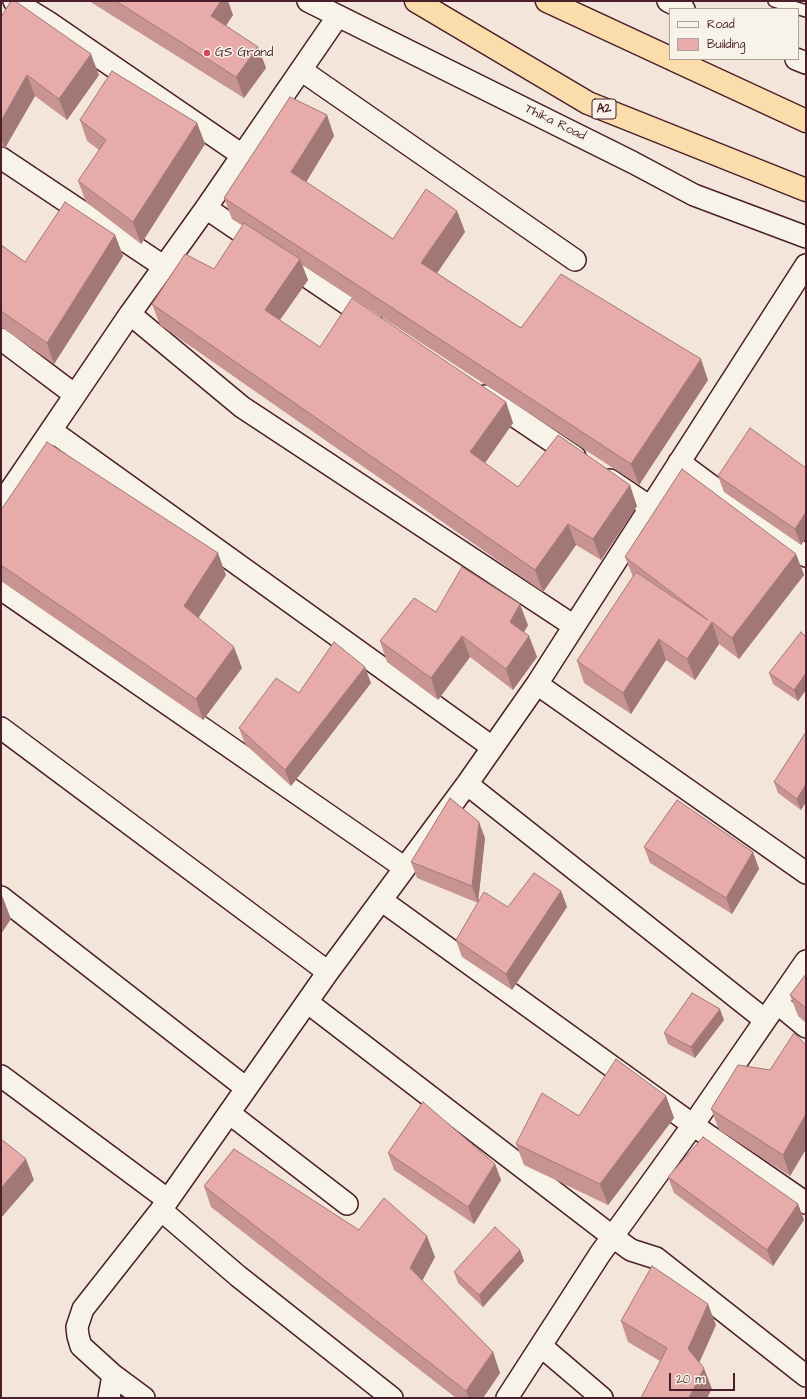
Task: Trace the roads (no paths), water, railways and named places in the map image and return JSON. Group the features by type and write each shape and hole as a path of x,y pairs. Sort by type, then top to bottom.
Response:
{"highway":[{"name":"A2","path":"416,1 588,103 806,190"},
{"path":"547,1 669,58"},
{"path":"673,60 806,122"}],"street":[{"path":"14,1 48,22 242,155"},
{"name":"Thika Road","path":"308,1 632,162 694,195 806,238"},
{"path":"668,1 682,8"},
{"path":"1,504 163,266 206,208 338,16"},
{"path":"301,70 575,260"},
{"path":"1,158 163,266"},
{"path":"206,208 389,331"},
{"path":"144,1398 113,1375 82,1346 78,1336 77,1327 83,1309 164,1205 328,972 467,784 537,684 806,265"},
{"path":"130,314 242,407 574,626"},
{"path":"1,339 75,395"},
{"path":"467,384 650,507"},
{"path":"52,431 492,747"},
{"path":"679,462 806,556"},
{"path":"1,589 405,868"},
{"path":"537,684 806,873"},
{"path":"1,728 328,972"},
{"path":"467,784 771,1012 806,1027"},
{"path":"1,897 246,1088"},
{"path":"381,900 693,1125 806,1204"},
{"path":"508,1398 613,1237 693,1125 806,961"},
{"path":"307,1002 613,1237 631,1250 656,1258 806,1376"},
{"path":"1,1076 164,1205 238,1276 392,1398"},
{"path":"229,1113 347,1204"},
{"path":"541,1346 602,1398"},
{"path":"109,1398 113,1375"}],"lane":[{"path":"774,1 796,8"}],"place":[{"name":"GS Grand","path":"207,53"}]}
